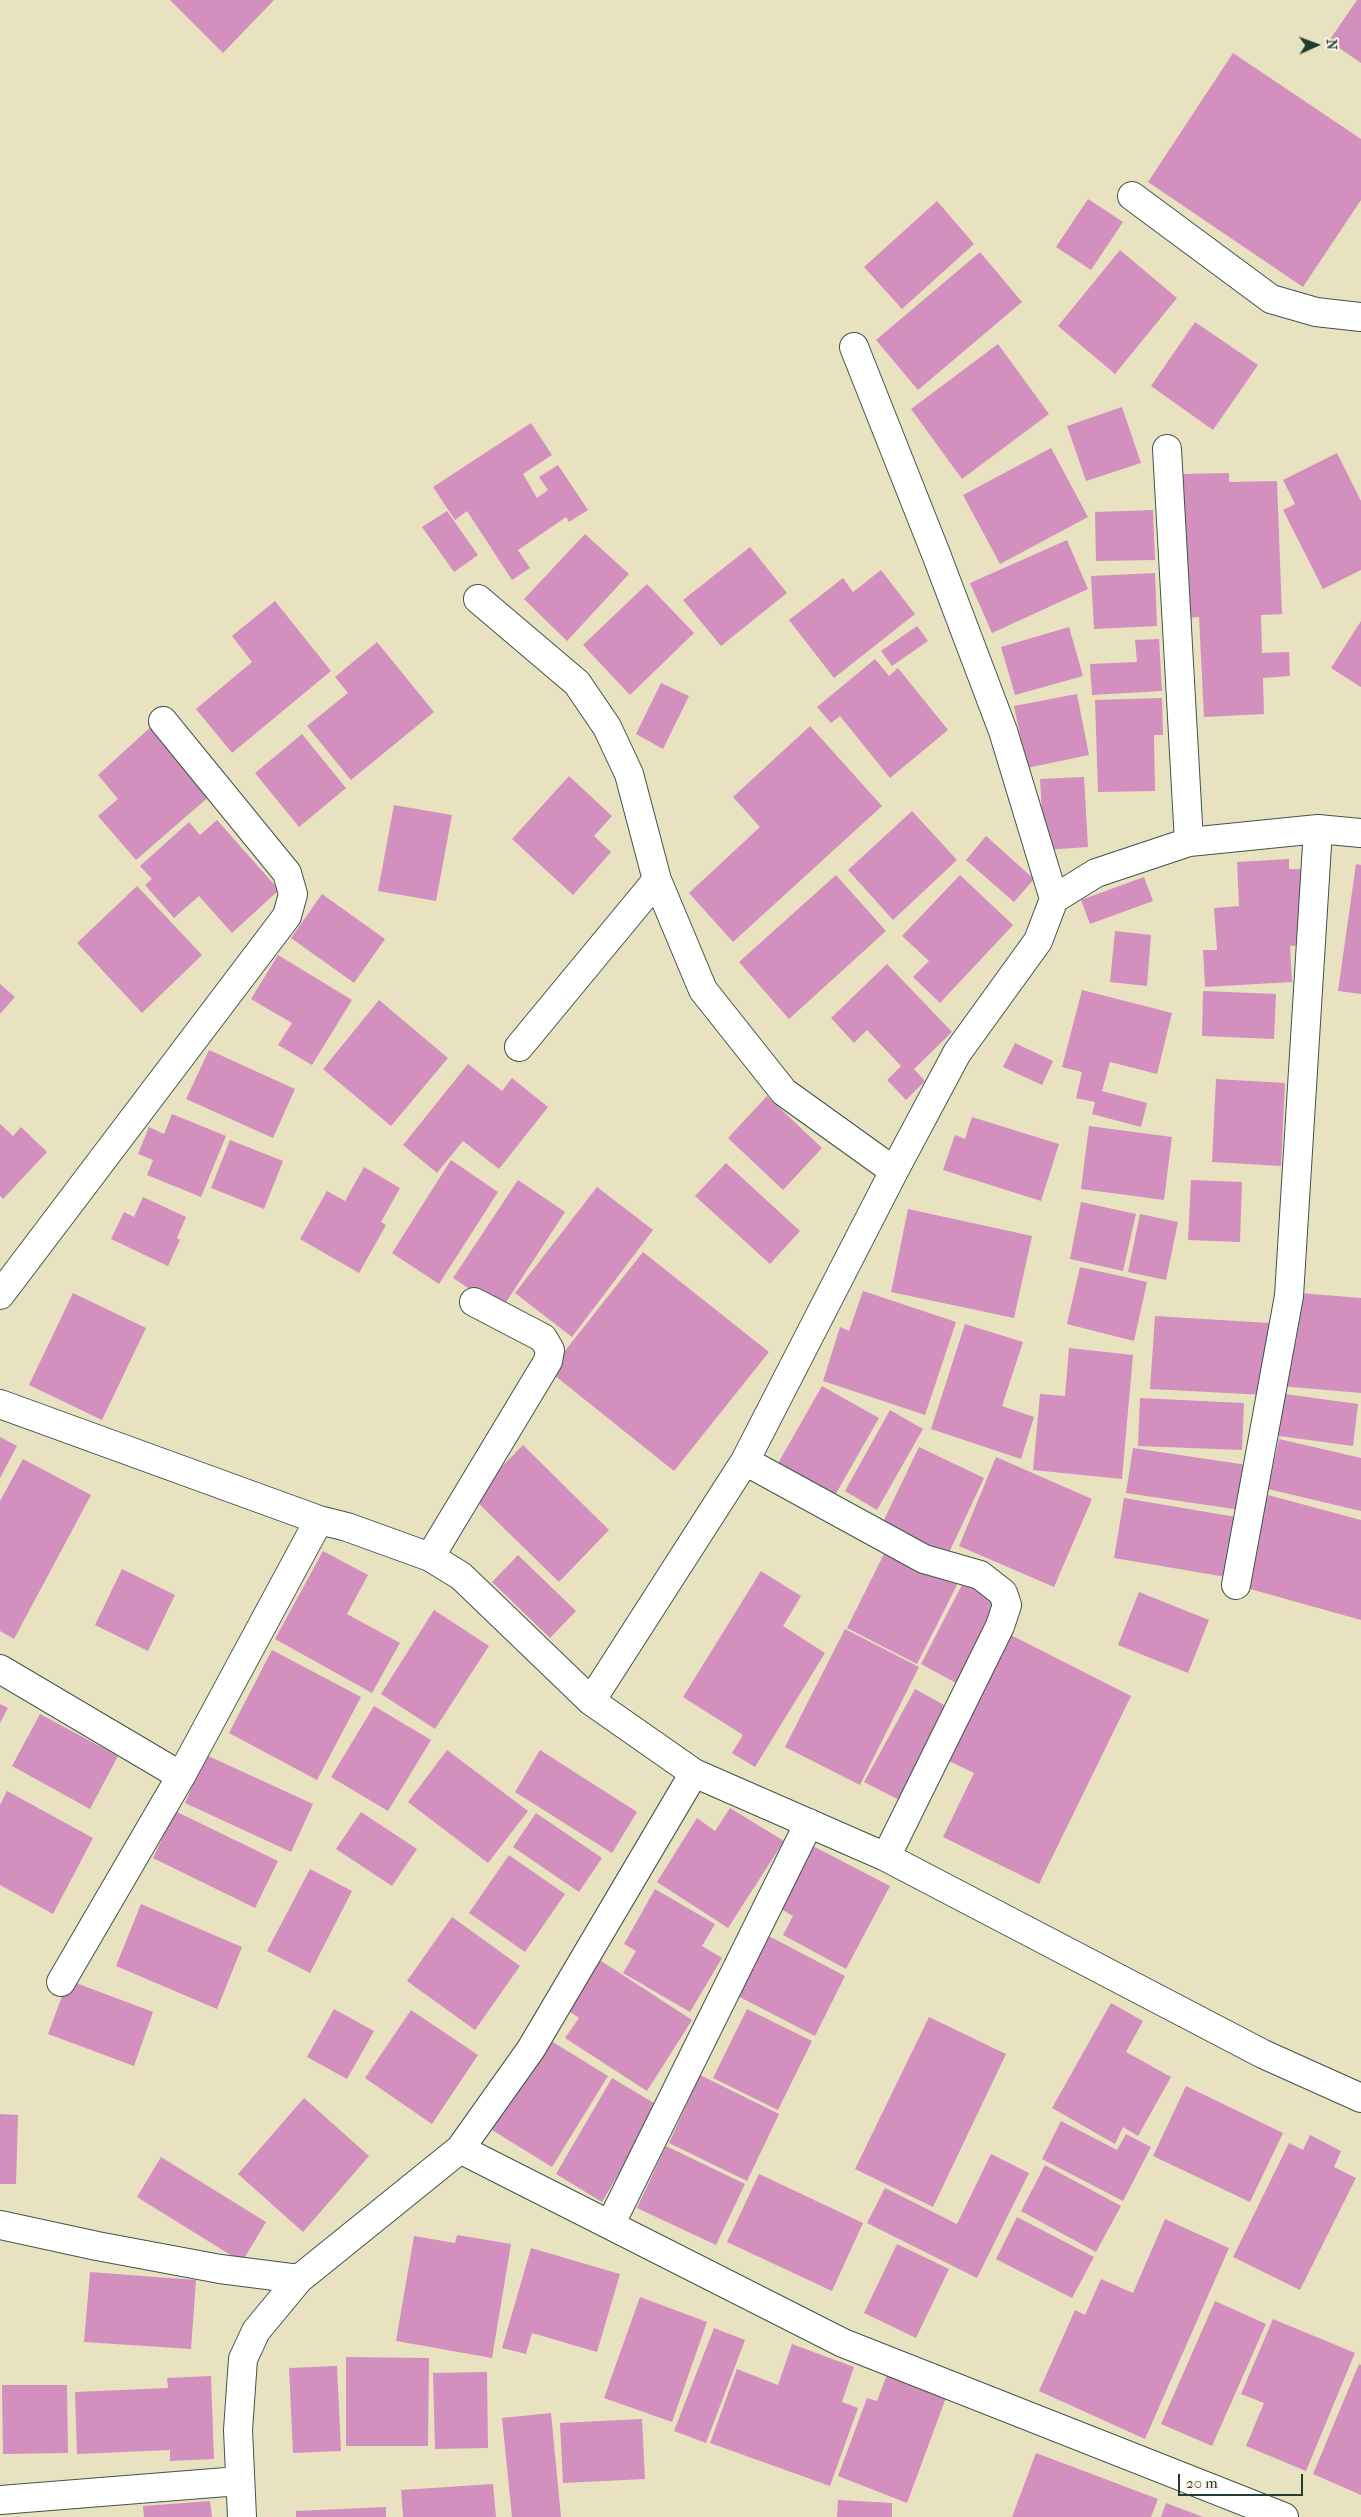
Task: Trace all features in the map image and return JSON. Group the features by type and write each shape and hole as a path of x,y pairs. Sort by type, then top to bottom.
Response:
{"street":[{"path":"1132,196 1271,299 1316,312 1361,317"},
{"path":"590,1701 745,1461 957,1053 1038,941 1054,899 1003,731 936,554 854,347"},
{"path":"1166,449 1188,842"},
{"path":"478,598 577,683 607,727 629,774 657,880 703,990 784,1092 894,1171"},
{"path":"5,1279 287,916 293,894 287,873 163,721"},
{"path":"1054,899 1096,874 1188,842 1318,829 1361,833"},
{"path":"1236,1585 1289,1296 1318,829"},
{"path":"519,1048 657,880"},
{"path":"430,1557 548,1361 550,1350 543,1338 474,1302"},
{"path":"0,1404 319,1520 347,1527 430,1557 461,1576 590,1701 694,1773 886,1857 1263,2054 1361,2098"},
{"path":"745,1461 924,1559 980,1575 1003,1593 1007,1605 1000,1626 886,1857"},
{"path":"61,1982 181,1776 319,1520"},
{"path":"0,1669 181,1776"},
{"path":"242,2517 238,2430 243,2359 256,2331 300,2279 460,2149 531,2049 694,1773"},
{"path":"610,2225 809,1823"},
{"path":"460,2149 842,2343 1284,2517"},
{"path":"0,2225 97,2246 220,2269 300,2279"},
{"path":"0,2500 239,2481"}],"building":[{"path":"170,0 274,0 223,53"},
{"path":"1357,0 1361,0 1361,63 1329,41"},
{"path":"1233,53 1361,139 1361,200 1303,287 1148,182"},
{"path":"1088,199 1123,222 1091,270 1056,247"},
{"path":"937,201 974,244 902,309 864,267"},
{"path":"1120,250 1177,298 1115,374 1058,326"},
{"path":"980,252 1022,302 918,390 876,340"},
{"path":"1195,322 1258,365 1213,430 1151,386"},
{"path":"998,344 1049,414 962,479 911,409"},
{"path":"1122,407 1141,463 1086,481 1067,426"},
{"path":"531,423 552,455 523,474 537,498 548,490 539,477 558,465 588,510 569,522 566,517 518,550 530,568 512,580 467,511 455,520 433,487"},
{"path":"1051,448 1088,517 1000,564 963,495"},
{"path":"1337,453 1361,501 1361,570 1323,589 1283,510 1295,504 1283,480"},
{"path":"1229,473 1229,482 1277,481 1282,614 1261,615 1262,653 1289,652 1290,676 1263,678 1264,714 1204,717 1199,617 1189,618 1183,474"},
{"path":"1153,510 1155,560 1096,561 1095,512"},
{"path":"447,511 478,555 454,572 422,527"},
{"path":"585,534 629,574 567,641 524,599"},
{"path":"1067,540 1088,589 992,633 970,583"},
{"path":"750,547 787,593 721,646 683,600"},
{"path":"881,570 915,614 834,678 789,620 843,578 853,592"},
{"path":"1155,573 1157,626 1094,629 1091,576"},
{"path":"647,584 694,633 630,695 583,645"},
{"path":"275,601 331,671 232,753 196,709 252,662 232,636"},
{"path":"1361,621 1361,687 1331,668"},
{"path":"917,626 928,641 892,666 881,651"},
{"path":"1069,627 1083,676 1015,695 1001,647"},
{"path":"1159,639 1162,691 1092,695 1090,664 1137,662 1135,640"},
{"path":"377,642 434,712 351,780 307,726 348,693 335,677"},
{"path":"875,659 889,676 898,668 948,730 890,778 840,716 831,723 817,707"},
{"path":"661,683 689,696 663,749 636,734"},
{"path":"1077,694 1089,755 1027,768 1014,706"},
{"path":"1162,698 1163,735 1154,735 1155,791 1098,792 1095,700"},
{"path":"153,725 212,794 136,860 98,816 118,799 98,775"},
{"path":"810,726 882,806 733,942 689,893 760,827 733,797"},
{"path":"302,734 346,788 299,827 255,773"},
{"path":"569,776 612,816 594,836 611,852 573,895 512,839"},
{"path":"1084,777 1088,847 1044,850 1040,779"},
{"path":"394,805 452,815 436,901 378,891"},
{"path":"912,811 957,860 893,920 848,870"},
{"path":"217,820 279,890 232,933 199,896 174,918 145,885 152,879 140,866 189,822 200,835"},
{"path":"986,836 1034,879 1014,902 966,860"},
{"path":"1289,859 1289,869 1302,869 1306,945 1290,946 1292,982 1205,987 1203,950 1217,950 1214,908 1239,906 1237,862"},
{"path":"1356,864 1361,865 1361,994 1338,991"},
{"path":"836,875 886,931 789,1019 739,962"},
{"path":"960,875 1013,925 940,1003 913,977 929,961 902,936"},
{"path":"1144,877 1153,901 1090,924 1081,900"},
{"path":"137,886 202,955 142,1013 77,943"},
{"path":"322,894 385,939 354,983 291,938"},
{"path":"1115,931 1151,935 1147,986 1110,982"},
{"path":"278,955 352,1000 312,1065 278,1045 292,1023 251,999"},
{"path":"887,964 952,1032 914,1069 925,1081 906,1100 887,1080 901,1066 867,1030 854,1043 831,1018"},
{"path":"0,984 15,997 0,1014"},
{"path":"1082,990 1172,1013 1157,1074 1110,1062 1102,1091 1147,1103 1141,1127 1092,1114 1095,1102 1076,1098 1082,1072 1062,1067"},
{"path":"1203,991 1276,994 1274,1039 1202,1036"},
{"path":"379,1000 448,1058 391,1126 323,1069"},
{"path":"1015,1043 1053,1061 1042,1085 1003,1067"},
{"path":"209,1050 295,1089 273,1138 186,1099"},
{"path":"468,1064 502,1091 512,1078 548,1107 499,1169 463,1141 437,1173 403,1145"},
{"path":"1216,1079 1285,1083 1281,1166 1212,1162"},
{"path":"767,1096 822,1148 783,1190 728,1138"},
{"path":"172,1114 226,1136 201,1197 147,1175 153,1160 138,1154 149,1127 164,1134"},
{"path":"972,1117 1059,1144 1041,1201 943,1170 955,1135 965,1139"},
{"path":"0,1124 13,1136 21,1127 47,1152 3,1199 0,1196"},
{"path":"1089,1126 1172,1137 1164,1200 1081,1189"},
{"path":"230,1140 283,1161 264,1209 211,1188"},
{"path":"451,1160 498,1192 439,1284 392,1253"},
{"path":"726,1163 800,1231 770,1264 695,1196"},
{"path":"364,1167 400,1188 381,1222 386,1225 359,1273 300,1239 327,1191 345,1201"},
{"path":"518,1180 565,1212 501,1310 453,1278"},
{"path":"1191,1180 1242,1182 1240,1242 1188,1240"},
{"path":"597,1187 653,1230 572,1337 515,1293"},
{"path":"143,1197 186,1217 177,1238 180,1240 168,1266 111,1239 124,1212 134,1217"},
{"path":"1081,1202 1136,1214 1123,1271 1070,1259"},
{"path":"908,1209 1032,1236 1014,1318 891,1292"},
{"path":"1140,1214 1178,1222 1166,1280 1128,1272"},
{"path":"643,1252 769,1352 674,1471 549,1371"},
{"path":"1080,1267 1147,1282 1134,1341 1067,1324"},
{"path":"863,1291 956,1322 925,1415 823,1381 840,1327 849,1331"},
{"path":"73,1293 146,1328 102,1420 29,1385"},
{"path":"1300,1293 1361,1298 1361,1393 1280,1386 1284,1342 1296,1343"},
{"path":"1155,1316 1270,1323 1266,1395 1150,1389"},
{"path":"965,1324 1023,1342 1002,1406 1034,1417 1021,1459 931,1429"},
{"path":"1069,1348 1133,1355 1122,1479 1033,1470 1040,1394 1065,1396"},
{"path":"822,1386 879,1418 834,1497 777,1465"},
{"path":"1278,1393 1358,1404 1353,1446 1272,1435"},
{"path":"1140,1398 1244,1403 1242,1450 1138,1446"},
{"path":"890,1410 923,1429 877,1510 845,1491"},
{"path":"0,1437 17,1446 0,1478"},
{"path":"1279,1439 1361,1458 1361,1511 1268,1489"},
{"path":"523,1445 609,1530 559,1582 472,1497"},
{"path":"919,1447 984,1478 946,1559 880,1528"},
{"path":"1133,1448 1254,1466 1247,1511 1126,1493"},
{"path":"996,1457 1092,1499 1054,1587 959,1546"},
{"path":"23,1459 91,1495 14,1639 0,1631 0,1501"},
{"path":"1268,1495 1361,1520 1361,1620 1243,1587"},
{"path":"1124,1498 1242,1518 1232,1578 1114,1558"},
{"path":"887,1548 958,1583 917,1664 847,1628"},
{"path":"323,1551 368,1575 347,1614 400,1643 372,1693 275,1639"},
{"path":"518,1555 576,1611 550,1638 492,1582"},
{"path":"122,1569 175,1595 148,1651 95,1625"},
{"path":"761,1571 801,1596 783,1626 825,1653 755,1767 732,1753 743,1735 683,1697"},
{"path":"964,1581 1001,1601 958,1684 921,1664"},
{"path":"1139,1592 1209,1620 1188,1673 1118,1645"},
{"path":"434,1610 489,1646 435,1729 381,1694"},
{"path":"845,1629 919,1667 860,1785 785,1747"},
{"path":"1007,1633 1131,1696 1039,1884 943,1837 974,1773 945,1759"},
{"path":"272,1650 361,1697 317,1780 229,1733"},
{"path":"915,1689 953,1710 903,1802 864,1782"},
{"path":"0,1704 8,1708 0,1723"},
{"path":"374,1706 431,1740 388,1811 331,1777"},
{"path":"40,1714 118,1756 90,1809 12,1766"},
{"path":"447,1750 528,1811 488,1863 408,1802"},
{"path":"540,1750 637,1812 612,1853 515,1792"},
{"path":"206,1755 313,1804 291,1852 185,1803"},
{"path":"7,1791 93,1838 53,1914 0,1885 0,1805"},
{"path":"730,1808 784,1841 728,1928 657,1882 697,1818 715,1831"},
{"path":"175,1811 278,1861 255,1908 153,1858"},
{"path":"361,1812 417,1849 392,1886 336,1849"},
{"path":"536,1813 602,1858 579,1892 513,1847"},
{"path":"805,1842 890,1886 846,1969 783,1935 793,1916 772,1904"},
{"path":"509,1855 565,1894 525,1952 469,1913"},
{"path":"310,1869 352,1891 310,1973 267,1951"},
{"path":"655,1889 715,1924 702,1946 722,1958 690,2012 623,1973 636,1951 624,1944"},
{"path":"141,1904 242,1947 217,2009 116,1966"},
{"path":"452,1917 520,1966 475,2030 407,1981"},
{"path":"765,1934 845,1976 815,2036 734,1994"},
{"path":"592,1955 692,2020 647,2091 565,2038 579,2018 560,2005"},
{"path":"68,1980 153,2012 134,2066 48,2034"},
{"path":"1111,2003 1143,2021 1126,2052 1171,2077 1138,2136 1123,2127 1115,2144 1052,2108"},
{"path":"334,2009 374,2031 347,2079 307,2057"},
{"path":"747,2009 812,2041 778,2110 713,2078"},
{"path":"411,2010 478,2055 432,2124 365,2078"},
{"path":"929,2017 1006,2054 933,2207 855,2169"},
{"path":"548,2039 608,2076 552,2167 492,2130"},
{"path":"700,2075 779,2114 747,2181 669,2143"},
{"path":"612,2078 659,2106 602,2202 556,2174"},
{"path":"1186,2086 1283,2133 1250,2202 1153,2156"},
{"path":"304,2098 369,2156 303,2232 238,2174"},
{"path":"0,2114 18,2115 16,2184 0,2184"},
{"path":"1061,2121 1117,2150 1126,2134 1151,2147 1123,2201 1042,2159"},
{"path":"1310,2135 1341,2151 1334,2167 1356,2178 1300,2290 1233,2257 1289,2143 1303,2150"},
{"path":"666,2146 745,2184 716,2245 637,2208"},
{"path":"991,2154 1029,2173 977,2278 867,2223 885,2188 957,2224"},
{"path":"161,2157 266,2222 242,2262 137,2197"},
{"path":"1045,2165 1121,2206 1096,2252 1021,2211"},
{"path":"759,2174 863,2223 832,2291 727,2242"},
{"path":"1017,2217 1094,2257 1072,2298 996,2259"},
{"path":"1165,2219 1229,2248 1145,2439 1039,2391 1075,2310 1085,2315 1101,2279 1133,2293"},
{"path":"457,2235 511,2244 492,2358 396,2341 414,2236 455,2243"},
{"path":"897,2244 949,2269 916,2338 864,2313"},
{"path":"531,2248 620,2274 597,2352 532,2333 526,2354 502,2348"},
{"path":"90,2272 196,2280 191,2349 84,2342"},
{"path":"640,2297 707,2322 672,2422 604,2398"},
{"path":"1215,2301 1266,2324 1212,2446 1161,2424"},
{"path":"1273,2319 1355,2353 1306,2471 1246,2446 1264,2403 1241,2394"},
{"path":"714,2328 745,2340 706,2443 674,2431"},
{"path":"792,2344 854,2367 842,2402 858,2408 830,2486 710,2443 737,2369 778,2385"},
{"path":"346,2357 429,2358 428,2446 346,2446"},
{"path":"1359,2364 1361,2365 1361,2495 1313,2474"},
{"path":"337,2366 341,2451 293,2453 289,2368"},
{"path":"487,2372 488,2448 435,2449 433,2373"},
{"path":"888,2372 947,2395 907,2503 838,2476 867,2398 877,2401"},
{"path":"211,2376 214,2459 170,2461 170,2450 77,2454 75,2392 168,2388 167,2378"},
{"path":"2,2385 67,2385 68,2453 3,2454"},
{"path":"551,2413 561,2517 512,2517 502,2418"},
{"path":"642,2419 645,2479 563,2483 560,2423"},
{"path":"1036,2453 1158,2499 1151,2517 1012,2517"},
{"path":"493,2484 496,2517 403,2517 401,2490"},
{"path":"838,2500 892,2503 892,2517 837,2517"},
{"path":"210,2501 212,2517 144,2517 143,2506"},
{"path":"1166,2503 1203,2517 1161,2517"},
{"path":"386,2507 386,2517 296,2517 296,2511"}]}
